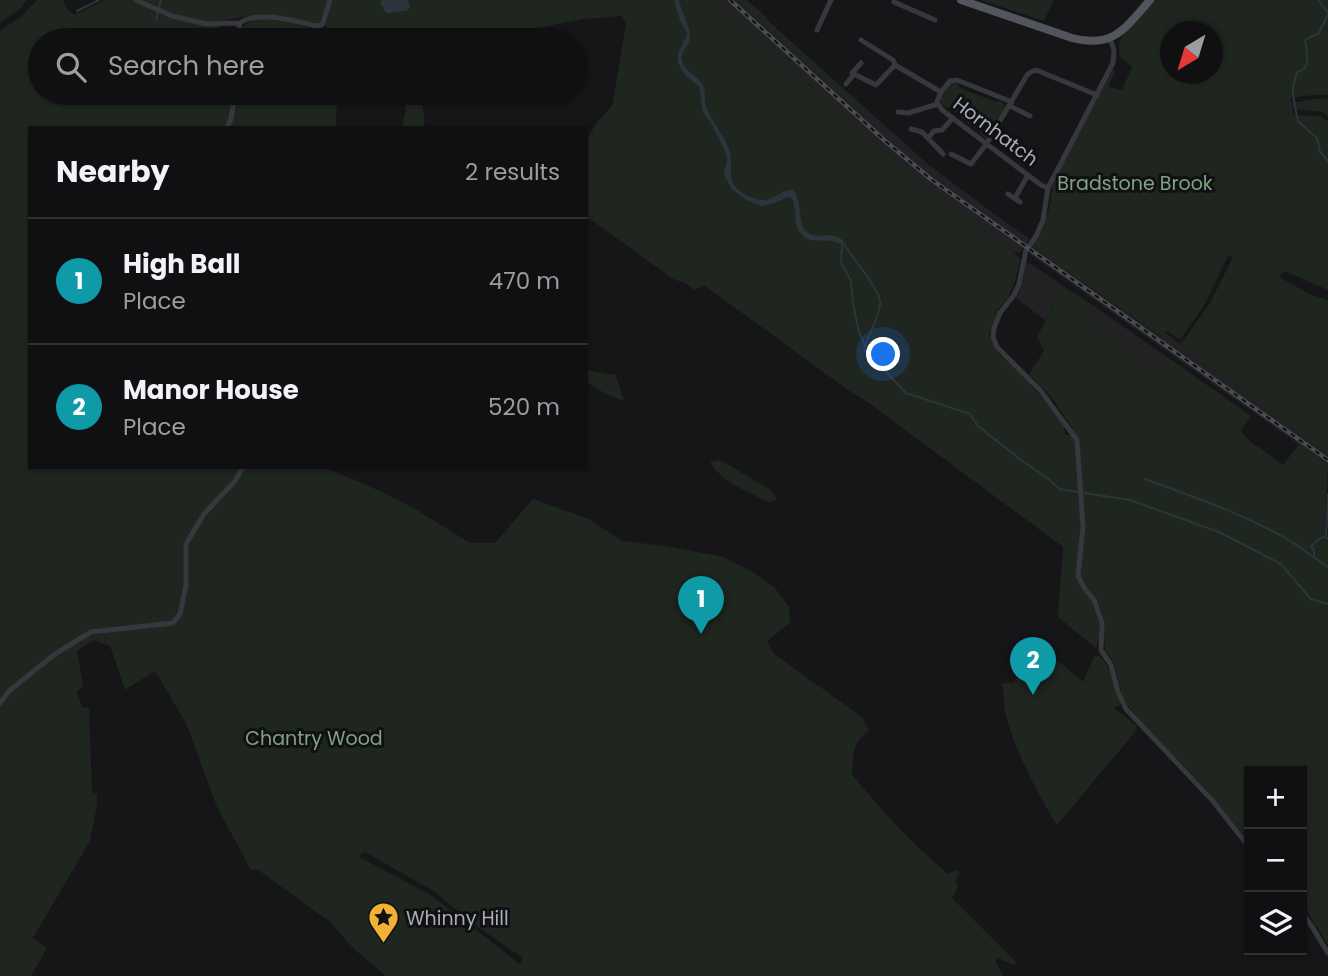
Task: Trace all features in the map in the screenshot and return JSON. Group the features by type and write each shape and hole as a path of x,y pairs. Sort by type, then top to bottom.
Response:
{"main road":[{"path":"961,0 1084,41 1110,39 1124,30 1150,0"}],"street":[{"path":"136,0 172,16 207,24 240,23 258,17 318,27 330,0"},
{"path":"817,30 831,0"},
{"path":"907,7 910,0"},
{"path":"894,2 935,20"},
{"path":"239,28 240,23"},
{"path":"1110,39 1114,50 1113,63 1048,188 1043,220 1028,248 1019,284 1000,313 993,337 998,347 1040,390 1076,436 1083,527 1078,576 1094,600 1099,614 1102,623 1101,650 1111,665 1121,701 1212,800 1244,841"},
{"name":"Hornhatch","path":"861,40 893,60 894,65 942,92"},
{"path":"846,84 861,63"},
{"path":"853,74 876,85 894,65"},
{"name":"Hornhatch","path":"1048,188 942,110 938,99 950,81 957,80 1011,104 1027,75 1036,70 1097,95"},
{"path":"898,113 908,113 938,104"},
{"path":"951,154 971,164 1011,104 1030,116"},
{"path":"228,126 233,105"},
{"path":"928,138 934,131 942,130 953,118"},
{"path":"911,129 922,132 943,154"},
{"path":"1008,194 1017,200 1028,175"},
{"path":"0,703 9,691 55,654 92,632 173,623 180,614 186,585 186,544 204,514 235,481 242,469"},
{"path":"1307,921 1328,953"}],"shaded area":[{"path":"382,0 408,0 410,7 406,11 386,13 380,3"},
{"path":"674,0 679,0 690,32 682,61 703,85 708,112 729,149 731,175 735,186 748,196 763,200 793,190 807,232 815,236 834,236 844,241 840,244 803,236 797,227 792,198 761,206 746,200 732,189 724,175 726,153 703,112 699,86 685,75 678,63 678,53 687,33"},
{"path":"714,0 745,0 929,165 1030,238 1021,251 1013,252 903,168"},
{"path":"1032,247 1160,336 1164,332 1243,390 1243,393 1328,453 1328,465 1028,253"},
{"path":"1026,262 1063,286 1045,320 1016,298"},
{"path":"1088,302 1166,356 1155,372 1080,315"}],"green space":[{"path":"0,0 27,0 20,9 0,23"},
{"name":"Chantry Wood","path":"37,0 63,0 74,15 105,0 328,0 319,24 258,15 219,22 219,28 28,28 28,105 337,105 336,126 28,126 28,469 329,469 417,510 470,543 495,543 533,499 589,519 622,541 724,557 775,588 789,607 790,623 767,641 774,654 862,717 869,730 854,749 852,774 885,814 935,863 948,874 957,870 960,872 955,881 958,887 952,898 1016,962 1015,965 997,958 996,962 1003,976 386,976 355,950 330,922 257,869 251,870 217,807 186,723 155,671 125,690 110,646 94,640 77,651 83,685 77,692 82,707 89,708 92,792 97,794 90,841 33,938 47,948 31,976 0,976 0,31 23,15","holes":["365,852 435,892 472,923 523,958 520,964 432,896 358,856"]},
{"path":"331,0 714,0 903,168 1020,259 1015,282 1008,298 998,310 989,336 996,351 1022,374 1058,417 1065,435 1079,439 1053,399 1029,374 1044,351 1037,337 1063,286 1088,302 1080,315 1148,368 1156,371 1166,356 1251,416 1241,431 1250,441 1283,465 1299,444 1328,465 1325,538 1328,541 1328,945 1307,911 1307,766 1244,766 1244,836 1207,790 1125,702 1114,663 1105,650 1102,615 1095,598 1100,630 1096,648 1058,617 1063,547 704,285 695,290 673,279 588,217 588,138 596,123 612,106 626,24 622,16 583,19 537,28 326,28"},
{"path":"736,0 747,0 766,17 860,104 856,109"},
{"path":"981,0 1054,0 1044,21"},
{"name":"Bradstone Brook","path":"1154,0 1328,0 1328,95 1290,98 1291,103 1328,99 1328,116 1323,112 1292,109 1294,115 1320,116 1328,121 1328,290 1285,271 1279,277 1312,295 1328,300 1328,453 1179,344 1210,303 1233,257 1228,256 1205,304 1179,339 1167,331 1161,336 1032,247 1050,206 1052,187 1113,69 1115,72 1108,87 1122,90 1132,67 1120,57 1122,36"},
{"path":"263,18 310,28 240,28 250,21"},
{"path":"955,83 960,88 996,102 1002,101 1006,108 987,139 948,107 944,108 940,99 950,84"},
{"path":"405,105 422,105 425,121 423,126 403,126"},
{"path":"588,370 615,374 624,400 609,395 588,382"},
{"path":"720,460 771,490 777,500 768,502 728,481 710,462"},
{"path":"1051,655 1083,682 1094,657 1098,655 1110,671 1121,704 1114,708 1137,726 1135,732 1057,825 1030,777 1013,738 1007,720 1004,688 1001,685 1012,683 1020,675 1027,682"}],"waterway":[{"path":"77,11 99,0"},
{"path":"156,20 161,0"},
{"path":"1318,0 1328,12"},
{"path":"1328,14 1319,33 1305,40 1307,64 1297,72 1293,87 1299,122 1317,138 1320,152 1328,161"},
{"path":"842,243 841,263 851,281 853,304 864,349 906,393 970,414 978,426 1060,489 1079,492"},
{"path":"843,243 870,280 880,300 878,315 866,343"},
{"path":"1145,479 1257,523 1292,542 1328,567"},
{"path":"1084,493 1130,500 1219,532 1281,564 1311,599 1328,604"},
{"path":"1328,498 1328,539"},
{"path":"1314,557 1311,546 1326,537"}],"railway":[{"path":"730,0 932,180 1328,460"}],"place":[{"name":"High Ball","path":"701,634"},
{"name":"Manor House","path":"1033,695"},
{"name":"Whinny Hill","path":"383,945"}]}
